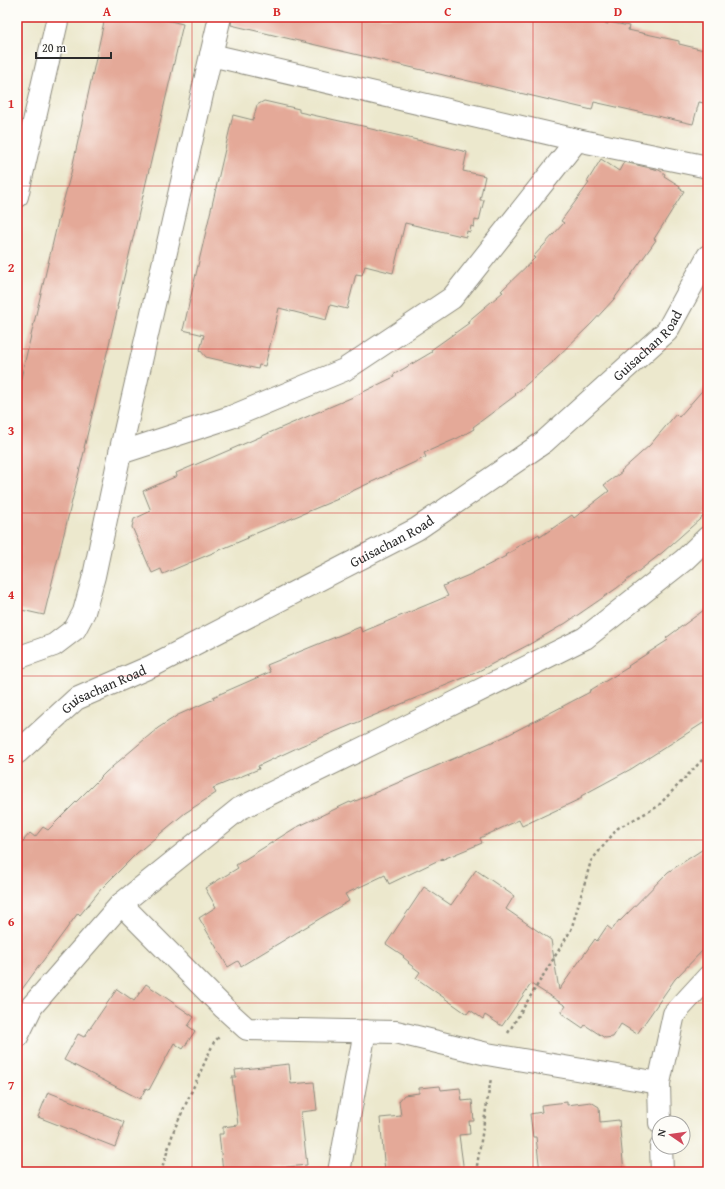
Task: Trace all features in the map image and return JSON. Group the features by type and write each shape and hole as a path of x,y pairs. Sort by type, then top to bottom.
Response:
{"street":[{"path":"17,196 58,17"},
{"path":"17,658 54,645 75,629 84,612 94,576 120,453 220,17"},
{"path":"211,55 577,140 708,167"},
{"path":"120,453 231,417 344,370 452,298 577,140"},
{"name":"Guisachan Road","path":"17,753 76,699 152,666 417,529 544,442 667,331 708,256"},
{"path":"17,1037 32,1006 121,904 239,809 585,638 684,560 708,537"},
{"path":"121,904 224,1008 247,1029 396,1032 494,1055 659,1083"},
{"path":"660,1115 659,1083 674,1014 708,978"},
{"path":"339,1172 365,1031"},
{"path":"661,1155 662,1172"}],"path":[{"path":"476,1172 494,1055 571,930 591,861 618,828 657,807 708,754"},
{"path":"161,1172 174,1130 214,1042 237,1020"}],"building":[{"path":"105,17 153,17 183,24 85,448 44,615 17,609 17,395 58,221 71,173"},
{"path":"232,17 581,17 608,24 608,22 629,26 628,30 679,41 679,44 708,51 708,104 699,102 693,124 594,102 592,110 231,25"},
{"path":"264,101 299,109 299,112 467,152 463,171 485,176 480,200 484,200 479,221 475,220 474,227 471,226 470,232 467,231 466,237 405,223 393,273 365,266 362,275 356,274 347,309 330,305 326,320 279,308 265,366 259,365 258,369 206,357 200,350 204,335 183,330 233,115 253,120 257,105"},
{"path":"601,159 619,171 624,162 659,170 665,174 664,176 680,186 679,188 684,191 654,239 656,240 614,299 553,362 515,394 516,395 473,427 474,429 424,453 426,457 337,498 338,499 163,574 161,569 152,573 132,527 134,519 151,511 143,491 177,476 176,473 353,397 394,377 393,375 432,352 431,350 469,323 467,322 503,292 501,291 535,258 533,257 564,223 561,221 589,183 587,182"},
{"path":"708,384 708,512 663,552 617,588 566,623 473,674 301,746 258,766 259,769 213,788 216,793 185,813 137,853 101,889 80,915 78,913 17,996 17,848 30,833 35,837 43,827 48,830 106,772 158,728 178,715 214,699 213,697 270,672 267,665 360,627 362,632 448,596 443,586 469,575 506,556 505,555 516,549 515,548 539,534 540,537 572,515 574,518 609,491 604,485 622,472 621,471 650,445 676,414 679,417"},
{"path":"708,607 708,720 631,769 581,796 582,798 522,826 519,820 480,838 482,843 441,860 443,858 389,884 385,875 345,894 349,901 241,966 238,961 228,967 199,918 216,907 205,888 238,868 236,865 295,828 350,802 351,803 506,736 590,692 589,691 629,667 628,666 668,640 666,638"},
{"path":"708,846 708,945 675,979 637,1034 621,1024 613,1037 605,1038 585,1025 583,1028 561,1013 566,1006 531,984 502,1026 485,1015 483,1019 470,1010 467,1014 416,978 420,972 408,963 409,962 403,957 404,956 386,944 424,887 451,905 476,870 514,896 506,909 551,940 559,990 595,939 597,941 607,926 612,930 619,920 620,921 668,872"},
{"path":"146,984 194,1017 188,1026 195,1031 183,1049 174,1043 149,1090 146,1088 140,1099 64,1060 78,1034 84,1037 117,989 134,1001"},
{"path":"289,1064 291,1084 314,1082 317,1110 301,1112 307,1165 241,1172 223,1172 219,1134 223,1134 223,1127 238,1125 232,1077 236,1077 235,1070"},
{"path":"440,1086 441,1090 460,1088 462,1101 472,1100 474,1121 469,1121 470,1134 459,1135 464,1172 385,1172 380,1118 401,1116 399,1101 404,1095 419,1093 419,1088"},
{"path":"48,1092 124,1122 115,1147 38,1117"},
{"path":"567,1102 567,1105 591,1102 599,1107 600,1122 619,1120 624,1172 540,1172 536,1137 533,1137 530,1114 542,1112 541,1105"}]}
